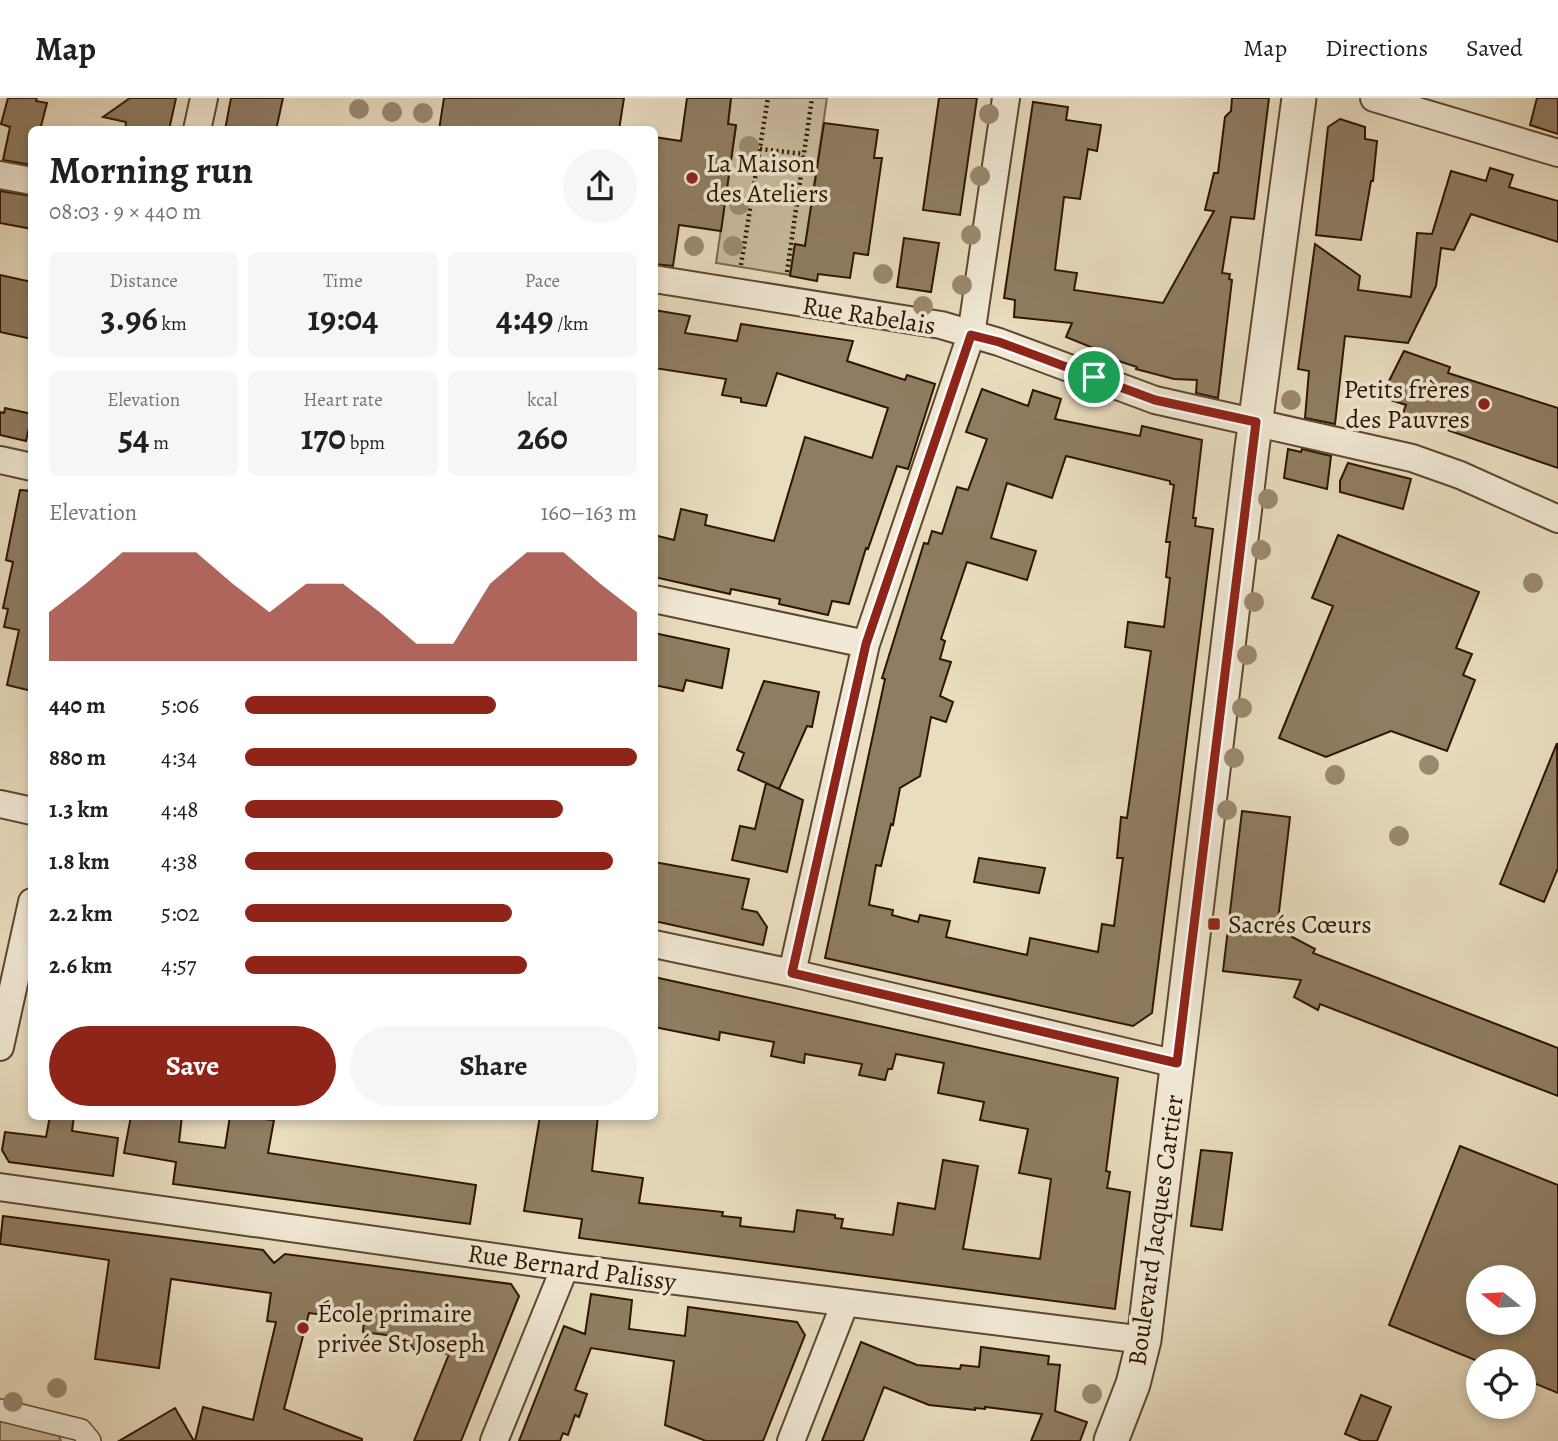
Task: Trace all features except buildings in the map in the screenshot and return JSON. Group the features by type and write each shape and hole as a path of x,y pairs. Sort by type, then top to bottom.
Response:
{"street":[{"path":"198,126 204,98"},
{"path":"792,973 866,644 971,335 1006,98"},
{"name":"Boulevard Jacques Cartier","path":"1111,1441 1133,1384 1144,1340 1256,422 1299,98"},
{"path":"1374,98 1558,153"},
{"path":"0,176 28,180"},
{"name":"Rue Rabelais","path":"658,280 941,325 999,342 1155,400 1438,466 1558,519"},
{"path":"0,460 28,466"},
{"path":"658,600 866,644"},
{"path":"0,804 28,810"},
{"path":"0,1047 28,920"},
{"path":"658,945 792,973 1177,1063"},
{"name":"Rue Bernard Palissy","path":"0,1186 565,1266 1144,1340"},
{"path":"494,1441 565,1266"},
{"path":"791,1441 845,1303"},
{"path":"0,1410 83,1437"}],"path":[{"path":"736,293 768,98"},
{"path":"783,301 812,98"},
{"path":"760,149 804,154"}],"shaded area":[{"path":"731,98 827,98 805,246 795,245 790,275 716,263 736,126 728,124"},
{"path":"0,1420 58,1434 61,1441 0,1441"}],"place":[{"name":"La Maison des Ateliers","path":"692,178"},
{"name":"Petits frères des Pauvres","path":"1484,404"},
{"name":"Sacrés Cœurs","path":"1214,924"},
{"name":"École primaire privée St Joseph","path":"303,1328"}],"route":[{"path":"971,335 999,342 1094,377 1155,400 1256,422 1177,1063 792,973 866,644 971,335"}]}
